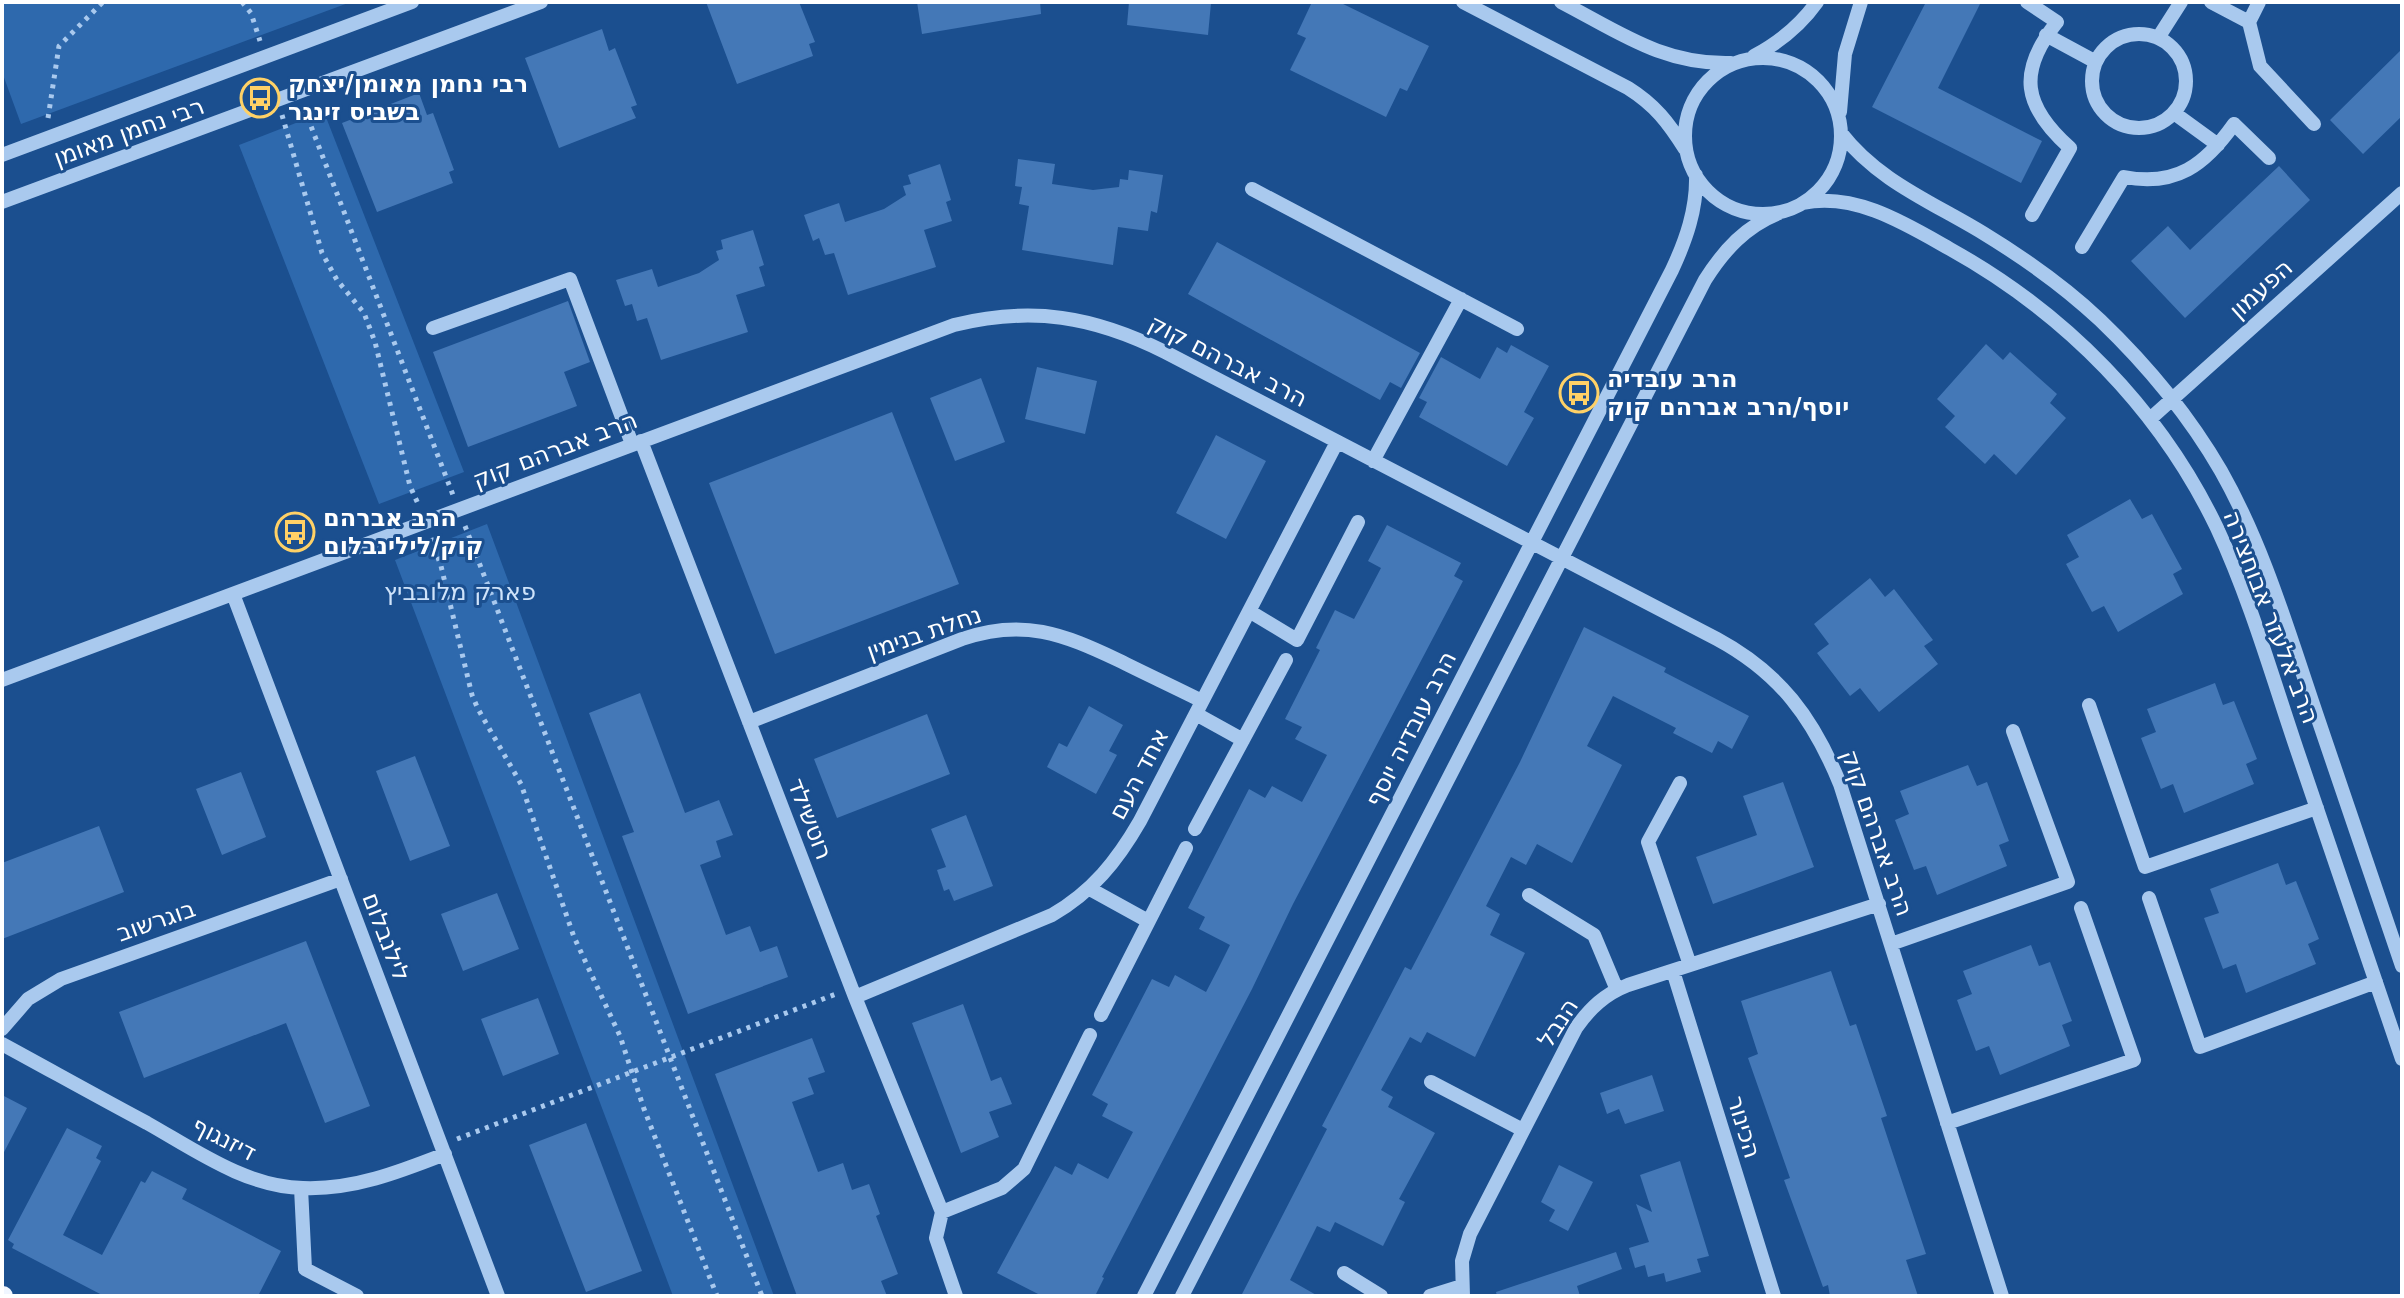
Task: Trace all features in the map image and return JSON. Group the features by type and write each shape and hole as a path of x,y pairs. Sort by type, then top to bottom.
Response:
{"street":[{"name":"רבי נחמן מאומן","path":"2,155 412,2"},
{"name":"רבי נחמן מאומן","path":"2,202 541,2"},
{"path":"1463,2 1650,102 1667,120 1687,151 1696,175 1709,192 1727,205 1758,214 1779,213"},
{"path":"1561,2 1668,55 1701,63 1769,58 1801,68 1826,90 1840,126"},
{"path":"1687,151 1687,119 1695,98 1708,81 1788,34 1805,19 1817,2"},
{"path":"1182,1296 1712,270 1748,230 1803,203 1819,191 1832,173 1839,154 1842,66 1861,2"},
{"path":"2027,2 2057,22 2046,35 2033,62 2030,88 2046,124 2070,148 2032,215"},
{"path":"2158,38 2181,2"},
{"path":"2211,2 2249,22"},
{"path":"2259,2 2249,22 2260,66 2314,124"},
{"path":"2144,34 2158,38 2175,51 2185,72 2184,94 2174,113 2163,122 2149,127 2134,128 2114,121 2095,98 2092,76 2096,62 2109,45 2122,37 2144,34"},
{"path":"2046,35 2096,62"},
{"path":"2174,113 2218,145"},
{"path":"2082,247 2124,177 2152,180 2178,175 2199,163 2234,124 2269,158"},
{"name":"הרב אלעזר אבוחצירה","path":"1840,126 1857,154 1895,184 1984,233 2038,269 2086,307 2128,346 2172,399 2221,471 2262,558 2402,966"},
{"name":"הרב עובדיה יוסף","path":"1144,1296 1677,259 1695,205 1696,175"},
{"path":"1252,189 1517,329"},
{"name":"הפעמון","path":"2150,419 2402,193"},
{"name":"הרב אלעזר אבוחצירה","path":"1803,203 1833,201 1875,211 1968,259 2021,294 2066,330 2106,367 2150,419 2195,486 2234,569 2402,1059"},
{"name":"רוטשילד","path":"433,328 570,279 942,1212"},
{"path":"1373,461 1461,299"},
{"name":"הרב אברהם קוק","path":"2,680 954,325 1005,315 1030,314 1077,319 1122,332 1737,649 1786,690 1811,725 1832,763 2002,1296"},
{"name":"אחד העם","path":"853,992 1036,922 1090,889 1111,866 1130,838 1337,442"},
{"path":"1249,611 1297,640 1358,522"},
{"name":"לילנבלום","path":"233,594 498,1296"},
{"name":"נחלת בנימין","path":"749,722 973,635 1019,628 1070,638 1199,707 1243,740"},
{"path":"1195,829 1286,660"},
{"path":"2089,705 2145,867 2317,808"},
{"path":"1891,944 2068,882 2013,731"},
{"path":"1680,783 1648,842 1690,965"},
{"path":"1101,1015 1186,848"},
{"name":"בוגרשוב","path":"2,1029 13,1013 36,993 70,975 341,879"},
{"path":"1090,889 1148,921"},
{"path":"1529,895 1594,935 1617,990"},
{"path":"2149,898 2200,1047 2376,982"},
{"name":"הנבל","path":"1462,1291 1462,1261 1470,1234 1576,1028 1594,1006 1617,990 1879,904"},
{"path":"1947,1123 2134,1060 2081,908"},
{"name":"הכינור","path":"1673,971 1774,1296"},
{"path":"956,1296 936,1238 942,1212 1002,1188 1024,1169 1090,1035"},
{"name":"דיזנגוף","path":"2,1044 226,1167 253,1178 301,1188 365,1182 443,1150"},
{"path":"1431,1082 1523,1130"},
{"path":"301,1188 305,1269 357,1296"},
{"path":"1344,1273 1381,1296"},
{"path":"1430,1296 1462,1291"}],"path":[{"path":"45,139 59,46 103,2"},
{"path":"242,2 251,13 265,57"},
{"path":"298,93 762,1296"},
{"path":"276,100 322,253 337,280 364,313 375,342 410,486 441,566 472,695 521,784 574,937 620,1036 717,1296"},
{"path":"443,1150 670,1057 853,992"}],"green space":[{"path":"2,2 351,2 21,124 2,72"},
{"path":"324,112 464,472 379,504 239,145"},
{"name":"פארק מלובביץ","path":"487,524 774,1296 673,1296 395,560"}],"building":[{"path":"706,2 799,2 815,42 809,44 813,56 737,84"},
{"path":"917,2 1040,2 1041,14 922,34"},
{"path":"1129,2 1211,3 1208,35 1127,25"},
{"path":"1312,2 1339,2 1429,46 1407,91 1400,88 1386,117 1290,70 1306,38 1297,34"},
{"path":"1926,2 1981,2 1938,88 2042,141 2021,183 1872,107"},
{"path":"602,29 609,51 615,48 637,105 631,107 636,118 559,148 525,58"},
{"path":"2402,49 2402,116 2363,154 2330,120"},
{"path":"419,93 427,115 433,113 454,170 449,172 453,183 377,212 342,123"},
{"path":"1018,159 1055,164 1052,184 1093,190 1119,187 1120,179 1128,180 1129,170 1163,175 1157,213 1151,211 1148,231 1118,227 1113,265 1022,250 1029,206 1019,204 1022,187 1015,186"},
{"path":"940,164 951,200 946,202 952,221 924,230 936,267 848,295 834,253 825,255 819,238 813,241 804,215 839,203 845,222 884,209 906,195 903,186 911,184 908,175"},
{"path":"2279,166 2310,200 2185,318 2131,261 2168,226 2190,250"},
{"path":"753,230 764,265 759,267 765,286 736,295 748,332 661,360 647,318 637,321 632,304 625,306 616,280 652,269 658,287 699,273 719,260 716,251 723,249 721,240"},
{"path":"1217,242 1420,353 1401,388 1390,382 1380,400 1188,294"},
{"path":"568,301 590,362 564,372 577,406 468,447 433,352"},
{"path":"1986,344 2003,360 2010,352 2057,394 2050,403 2066,418 2016,475 1994,454 1985,464 1945,427 1955,416 1937,399"},
{"path":"1511,345 1549,366 1524,412 1534,418 1507,466 1419,417 1427,402 1419,398 1441,357 1480,379 1497,347 1507,353"},
{"path":"1037,367 1097,381 1085,434 1025,419"},
{"path":"981,378 1005,442 955,461 930,398"},
{"path":"892,412 959,584 775,654 709,483"},
{"path":"1216,435 1266,461 1226,539 1176,513"},
{"path":"2130,499 2142,519 2152,514 2182,569 2173,574 2183,594 2118,632 2104,606 2092,612 2066,564 2079,557 2067,535"},
{"path":"1387,525 1461,563 1454,576 1463,581 1293,904 1095,1296 1042,1296 997,1273 1055,1166 1072,1175 1078,1163 1108,1179 1133,1132 1102,1116 1108,1104 1092,1095 1152,979 1169,987 1175,975 1206,992 1218,969 1230,945 1199,929 1205,917 1188,908 1249,789 1265,798 1272,786 1302,802 1327,755 1295,739 1302,727 1285,719 1320,650 1316,648 1335,610 1354,619 1381,568 1368,561"},
{"path":"1870,578 1885,597 1894,589 1933,640 1924,646 1938,664 1879,712 1860,688 1850,696 1817,653 1829,644 1814,624"},
{"path":"1584,627 1666,668 1664,672 1749,716 1732,749 1718,741 1712,753 1673,733 1676,728 1613,696 1587,746 1622,765 1572,863 1537,844 1526,865 1511,857 1486,906 1500,914 1490,935 1525,953 1475,1057 1427,1032 1421,1043 1410,1037 1381,1090 1393,1097 1388,1107 1435,1133 1399,1199 1405,1202 1383,1246 1335,1222 1330,1232 1317,1226 1290,1280 1318,1296 1241,1296 1327,1129 1322,1126 1405,967 1411,970 1520,762"},
{"path":"2215,683 2223,705 2234,701 2257,759 2246,764 2254,784 2184,813 2173,784 2161,789 2141,738 2156,732 2147,709"},
{"path":"640,693 685,813 719,800 733,835 716,841 721,857 700,865 726,935 750,926 760,952 777,946 788,977 688,1014 622,836 634,832 589,713"},
{"path":"1089,706 1123,725 1109,751 1117,755 1096,794 1047,767 1059,743 1067,747"},
{"path":"927,714 950,774 837,818 814,759"},
{"path":"415,756 450,846 410,861 376,771"},
{"path":"1968,765 1977,786 1987,782 2009,841 1999,845 2007,866 1937,895 1926,866 1914,870 1895,820 1909,814 1900,791"},
{"path":"241,772 266,837 222,855 196,789"},
{"path":"1783,782 1814,867 1713,904 1696,857 1757,835 1743,796"},
{"path":"966,815 993,886 954,901 949,889 944,891 937,870 946,867 931,829"},
{"path":"99,826 124,892 2,939 2,863"},
{"path":"2278,863 2286,885 2296,881 2319,939 2308,944 2316,964 2246,993 2236,964 2223,969 2204,918 2219,913 2210,889"},
{"path":"497,893 519,949 463,971 441,914"},
{"path":"306,941 370,1106 325,1123 286,1023 144,1078 119,1012"},
{"path":"2031,945 2039,966 2050,962 2072,1021 2062,1025 2070,1046 2000,1075 1989,1046 1976,1051 1957,1000 1972,994 1963,971"},
{"path":"1831,971 1850,1026 1856,1024 1887,1116 1881,1118 1926,1254 1906,1260 1918,1296 1830,1296 1828,1285 1823,1287 1784,1180 1790,1178 1748,1058 1758,1054 1741,1001"},
{"path":"538,998 559,1054 503,1076 481,1019"},
{"path":"963,1004 991,1081 1001,1077 1012,1104 989,1112 999,1137 961,1153 912,1023"},
{"path":"812,1038 825,1072 808,1078 814,1094 792,1102 818,1172 843,1163 852,1190 869,1184 880,1214 876,1216 898,1274 881,1281 887,1296 797,1296 715,1074"},
{"path":"1652,1075 1664,1111 1625,1124 1619,1109 1607,1114 1600,1093"},
{"path":"2,1095 27,1108 2,1156"},
{"path":"586,1123 642,1271 586,1292 529,1145"},
{"path":"67,1128 102,1146 96,1158 101,1161 63,1235 102,1255 141,1181 145,1183 152,1171 187,1189 182,1199 281,1251 258,1296 104,1296 12,1248 14,1244 8,1240"},
{"path":"1680,1161 1709,1256 1697,1259 1701,1272 1666,1282 1664,1273 1648,1277 1645,1265 1635,1268 1629,1248 1649,1242 1636,1204 1652,1212 1640,1175"},
{"path":"1559,1165 1593,1182 1568,1231 1549,1221 1555,1210 1541,1202"},
{"path":"1616,1252 1622,1269 1577,1286 1580,1296 1497,1296 1496,1292"}],"place":[{"name":"רבי נחמן מאומן/יצחק בשביס זינגר","path":"260,98"},
{"name":"הרב עובדיה יוסף/הרב אברהם קוק","path":"1579,393"},
{"name":"הרב אברהם קוק/לילינבלום","path":"295,532"}]}
